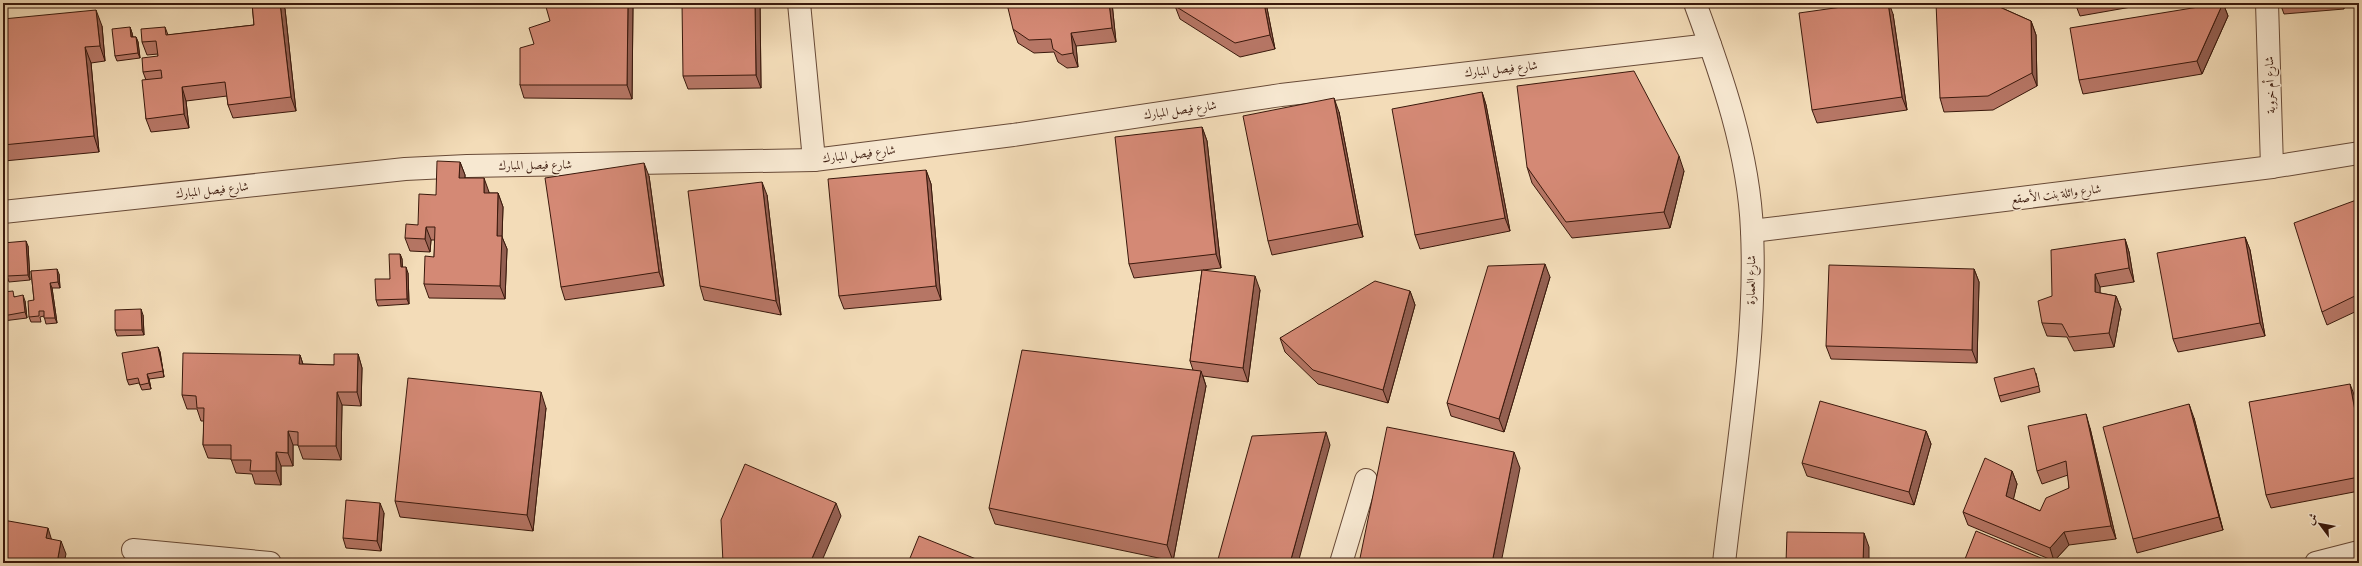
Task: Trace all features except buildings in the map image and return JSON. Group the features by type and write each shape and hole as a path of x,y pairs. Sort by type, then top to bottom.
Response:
{"street":[{"path":"799,3 814,160"},
{"name":"شارع العمارة","path":"1695,3 1737,131 1752,231 1750,333 1724,563"},
{"name":"شارع أم خروبة","path":"2267,3 2272,167"},
{"name":"شارع فيصل المبارك","path":"3,212 405,169 475,166 814,160 1013,135 1312,91 1710,45"},
{"name":"شارع وائلة بنت الأصقع","path":"1752,231 2272,167 2359,153"},
{"path":"1341,563 1366,480"},
{"path":"133,550 270,563"},
{"path":"2316,563 2359,552"}]}
